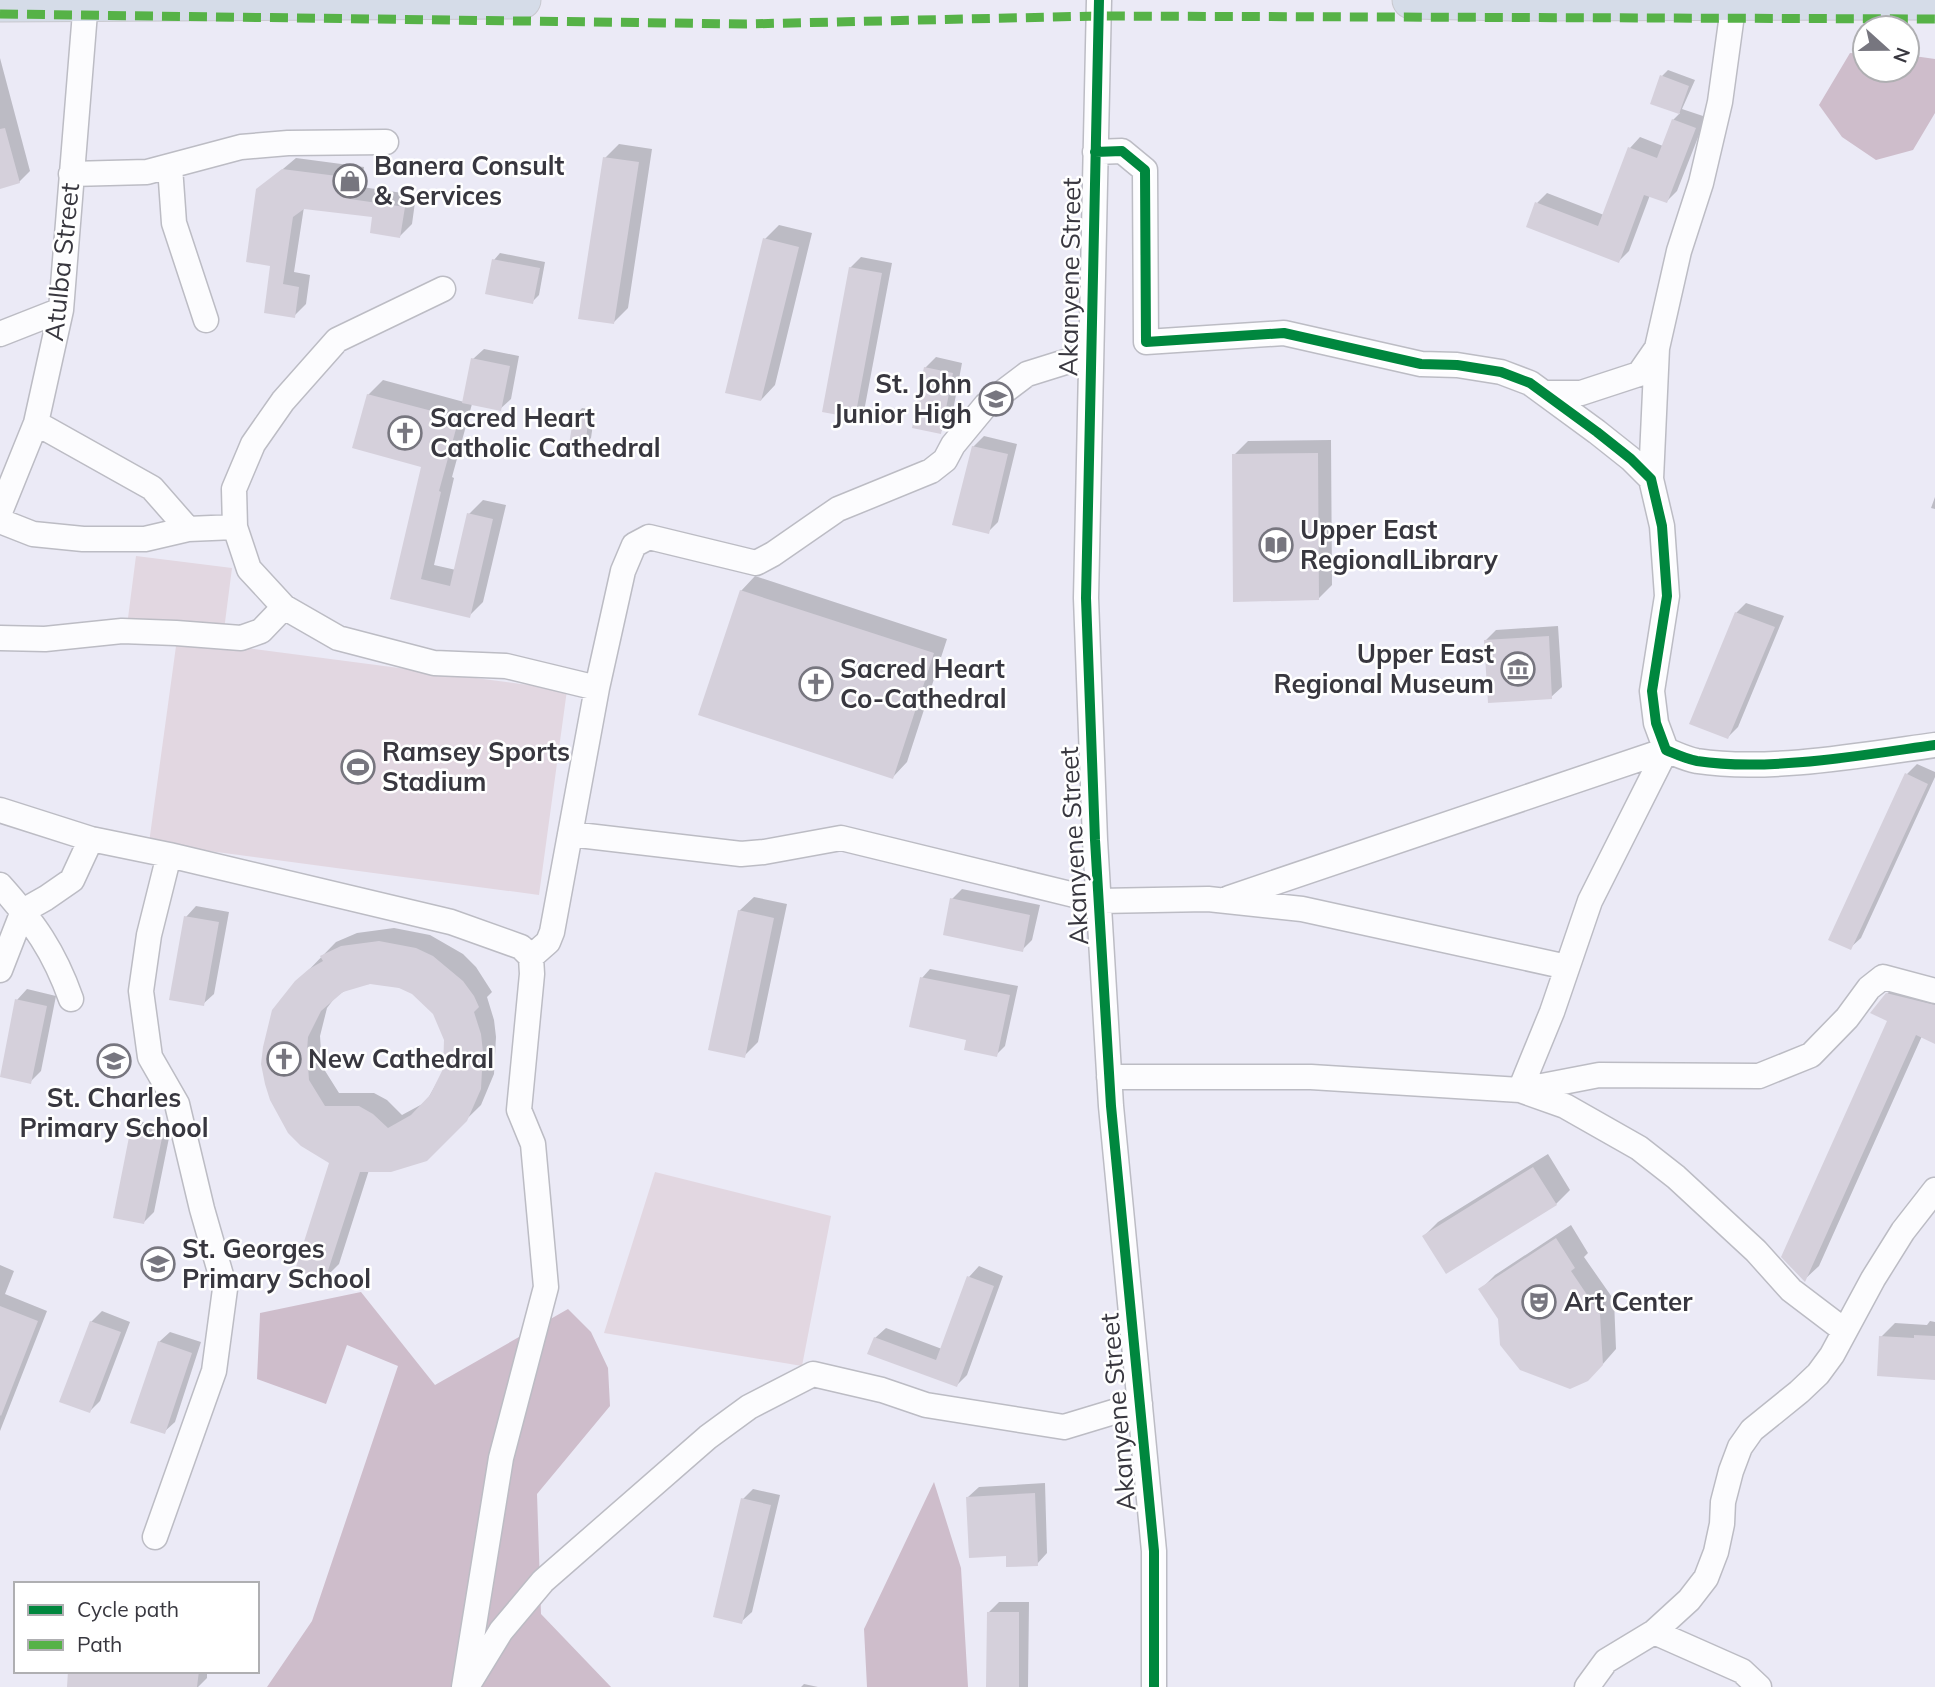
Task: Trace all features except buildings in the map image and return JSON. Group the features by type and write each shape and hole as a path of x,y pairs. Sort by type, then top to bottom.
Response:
{"highway":[{"path":"0,3 522,0"},
{"path":"1411,0 1935,1"}],"street":[{"name":"Akanyene Street","path":"1099,0 1086,598 1109,1077 1154,1551 1154,1687"},
{"path":"1520,1090 1590,901 1666,750 1656,723 1652,691 1667,596 1662,526 1651,479 1657,348 1678,251 1701,183 1720,102 1734,0"},
{"name":"Atulba Street","path":"0,512 36,423 61,310 71,174 70,2"},
{"path":"71,174 146,172 241,147 288,143 386,142"},
{"path":"1095,152 1122,151 1145,170 1146,342 1284,333 1421,364 1457,365 1501,372 1530,383 1545,393 1631,459 1651,479"},
{"path":"170,167 174,223 206,320"},
{"path":"443,289 337,340 283,401 253,444 234,489 235,527 249,569 284,607 338,638 435,663 506,666 597,688"},
{"path":"0,334 61,310"},
{"path":"1545,393 1581,393 1639,374 1657,348"},
{"path":"531,957 548,942 552,932 597,688 623,571 634,545 649,537 756,563 838,509 932,471 945,460 953,445 986,405 1027,374 1091,354"},
{"path":"36,423 152,488 188,529"},
{"path":"0,521 33,534 83,539 145,539 188,529 235,527"},
{"path":"0,638 46,639 122,631 241,638 261,631 284,607"},
{"path":"1221,900 1666,750 1693,760 1772,763 1864,755 1935,745"},
{"path":"0,810 91,839 451,922 522,947 531,957 532,974 519,1110 533,1144 546,1287 501,1458 466,1687"},
{"path":"570,834 741,854 841,838 1099,901 1221,900 1302,909 1567,967"},
{"path":"0,970 23,911 72,880 91,839"},
{"path":"155,1537 214,1371 225,1289 202,1209 177,1104 150,1058 141,991 149,934 169,855"},
{"path":"0,885 42,937 60,967 71,999"},
{"path":"1109,1077 1311,1077 1520,1090 1599,1075 1759,1076 1811,1055 1847,1018 1870,988 1883,978 1935,991"},
{"path":"1520,1090 1565,1106 1639,1148 1676,1177 1756,1251 1791,1290 1845,1331"},
{"path":"1587,1687 1606,1661 1654,1632 1689,1600 1706,1578 1716,1552 1723,1502 1740,1447 1752,1430 1818,1374 1832,1355 1873,1279 1903,1231 1935,1190"},
{"path":"466,1687 501,1631 543,1581 708,1437 749,1407 813,1374 882,1390 926,1405 1064,1427 1140,1404"},
{"path":"1654,1632 1742,1671 1759,1687"}],"shaded area":[{"path":"1850,53 1851,84 1921,84 1921,57 1935,59 1935,113 1913,150 1876,160 1842,137 1819,105"},
{"path":"136,556 232,568 224,630 128,618"},
{"name":"Ramsey Sports Stadium","path":"177,639 567,690 539,895 149,843"},
{"path":"655,1172 831,1216 802,1366 604,1333"},
{"path":"361,1292 435,1385 568,1309 591,1332 608,1368 610,1406 537,1494 541,1614 611,1687 267,1687 312,1621 398,1366 347,1345 326,1404 257,1379 260,1313"},
{"path":"934,1482 961,1568 968,1687 867,1687 864,1629"}],"marked path":[{"path":"0,14 746,24 1098,16 1935,19"}],"cycle path":[{"path":"1099,0 1086,598 1095,840 1111,1106 1154,1551 1154,1687"},
{"path":"1095,152 1122,151 1145,170 1146,342 1284,333 1421,364 1457,365 1501,372 1530,383 1597,432 1651,479 1662,526 1667,596 1652,691 1656,723 1666,750 1697,761 1754,765 1816,761 1935,745"}],"place":[{"name":"Banera Consult & Services","path":"350,181"},
{"name":"St. John Junior High","path":"996,399"},
{"name":"Sacred Heart Catholic Cathedral","path":"405,433"},
{"name":"Upper East RegionalLibrary","path":"1276,545"},
{"name":"Upper East Regional Museum","path":"1518,669"},
{"name":"Sacred Heart Co-Cathedral","path":"816,684"},
{"name":"Ramsey Sports Stadium","path":"358,767"},
{"name":"New Cathedral","path":"284,1059"},
{"name":"St. Charles Primary School","path":"114,1061"},
{"name":"St. Georges Primary School","path":"158,1264"},
{"name":"Art Center","path":"1539,1302"}]}
